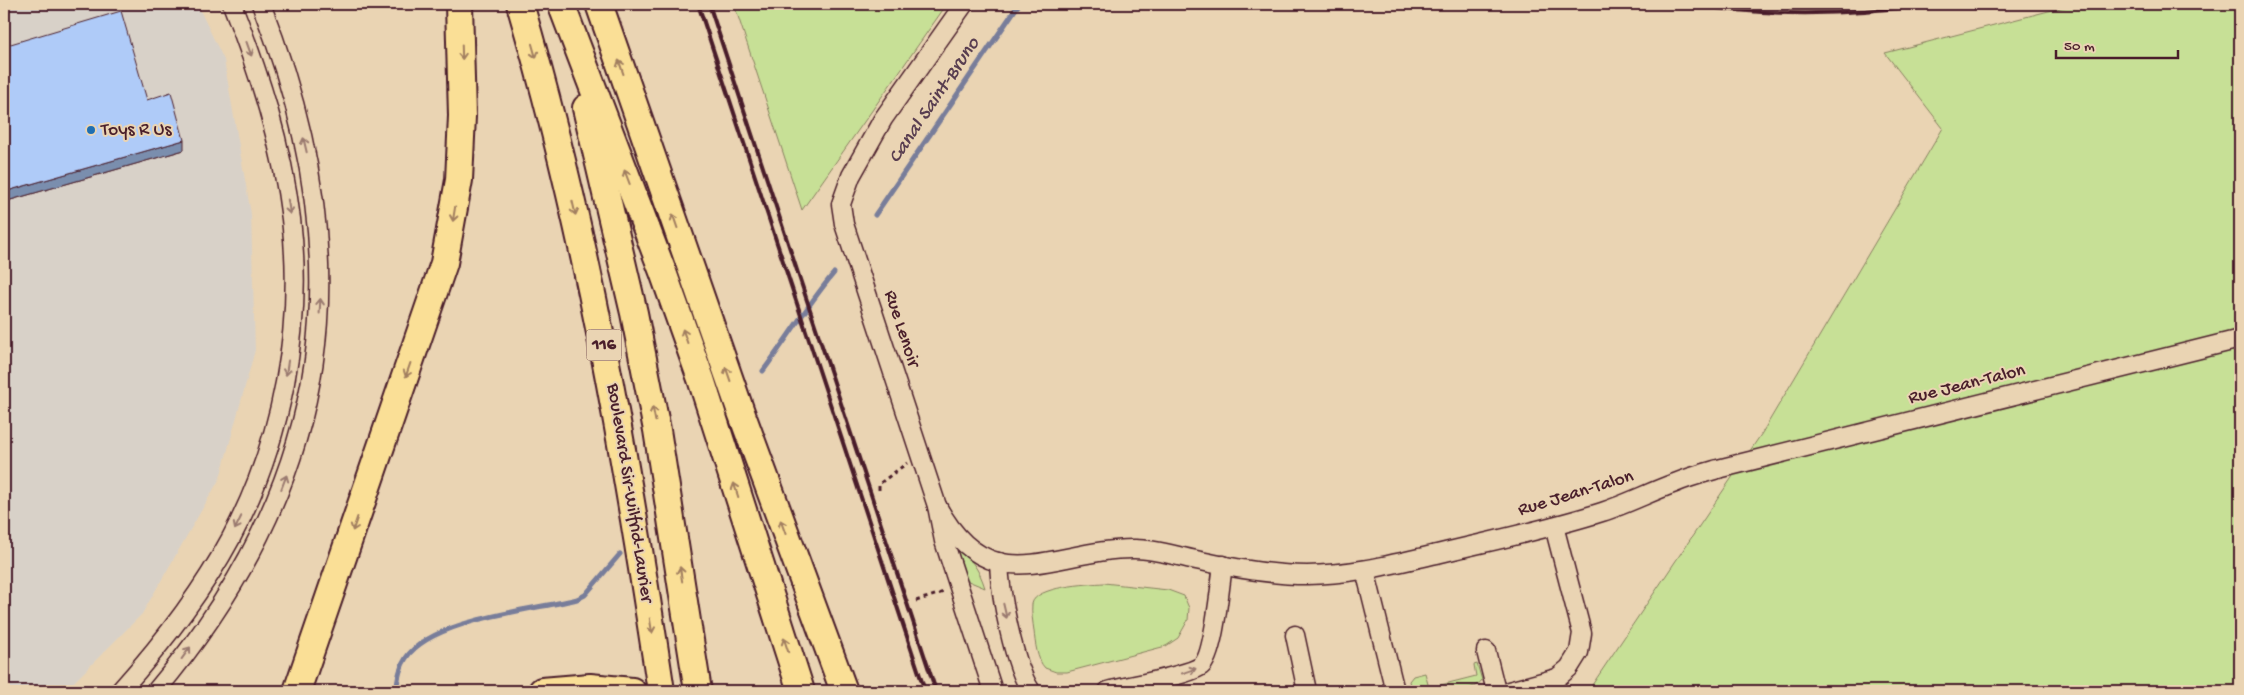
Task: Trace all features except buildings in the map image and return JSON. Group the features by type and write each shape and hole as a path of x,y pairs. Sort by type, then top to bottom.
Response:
{"highway":[{"path":"297,691 444,263 460,171 462,116 459,4"},
{"name":"Boulevard Sir-Wilfrid-Laurier","path":"520,4 562,154 598,316 632,500 660,691"},
{"path":"599,4 747,429 844,691"},
{"path":"563,6 701,379 802,691"},
{"name":"Boulevard Sir-Wilfrid-Laurier","path":"563,6 642,356 665,477 698,691"},
{"path":"542,691 574,688 620,690"}],"street":[{"path":"120,691 182,616 231,537 266,456 278,415 286,372 294,282 291,219 284,174 267,106 252,56 232,4"},
{"path":"156,691 188,652 265,525 291,463 303,421 312,376 320,298 319,249 314,195 296,105 282,59 261,4"},
{"name":"Rue Lenoir","path":"964,4 883,119 851,176 841,204 844,224 937,506 944,541 993,691"},
{"name":"Rue Jean-Talon","path":"937,506 950,526 970,546 999,562 1012,565 1033,565 1096,552 1136,549 1257,572 1307,575 1365,570 1554,526 1603,512 1677,482 1718,469 2240,339"},
{"path":"1510,691 1551,681 1564,673 1574,662 1582,642 1580,626 1554,526"},
{"path":"999,562 1004,605 1027,689"},
{"path":"1108,691 1186,672 1202,665 1209,651 1223,566"},
{"path":"1365,570 1395,691"},
{"path":"1295,635 1307,691"},
{"path":"1486,652 1496,691"}],"path":[{"path":"879,490 879,484 883,480 920,455"},
{"path":"916,601 959,587"}],"shaded area":[{"path":"4,4 197,4 224,60 251,214 255,350 220,478 142,614 65,691 4,691"}],"green space":[{"path":"734,4 947,4 802,210"},
{"path":"2076,4 2240,4 2240,691 1588,691 1762,433 1943,128 1885,53"},
{"path":"954,544 973,564 985,588 961,578"},
{"path":"1104,583 1168,590 1184,596 1189,608 1188,620 1178,638 1166,646 1067,672 1056,672 1045,668 1038,656 1035,640 1032,604 1035,598 1042,593 1064,587"},
{"path":"1477,664 1482,680 1470,688 1450,691 1411,691 1409,681 1413,676 1425,673 1429,688 1476,676 1474,665"}],"waterway":[{"name":"Canal Saint-Bruno","path":"875,215 1019,4"},
{"name":"Canal Saint-Bruno","path":"763,371 834,273"},
{"name":"Canal Saint-Bruno","path":"396,691 402,666 406,658 419,645 438,634 460,625 511,612 577,599 585,595 620,554"}],"railway":[{"path":"698,4 925,691"},
{"path":"709,4 936,691"},
{"path":"1686,4 1777,13 1838,13 1929,4"}],"place":[{"name":"Toys R Us","path":"91,130"}]}
